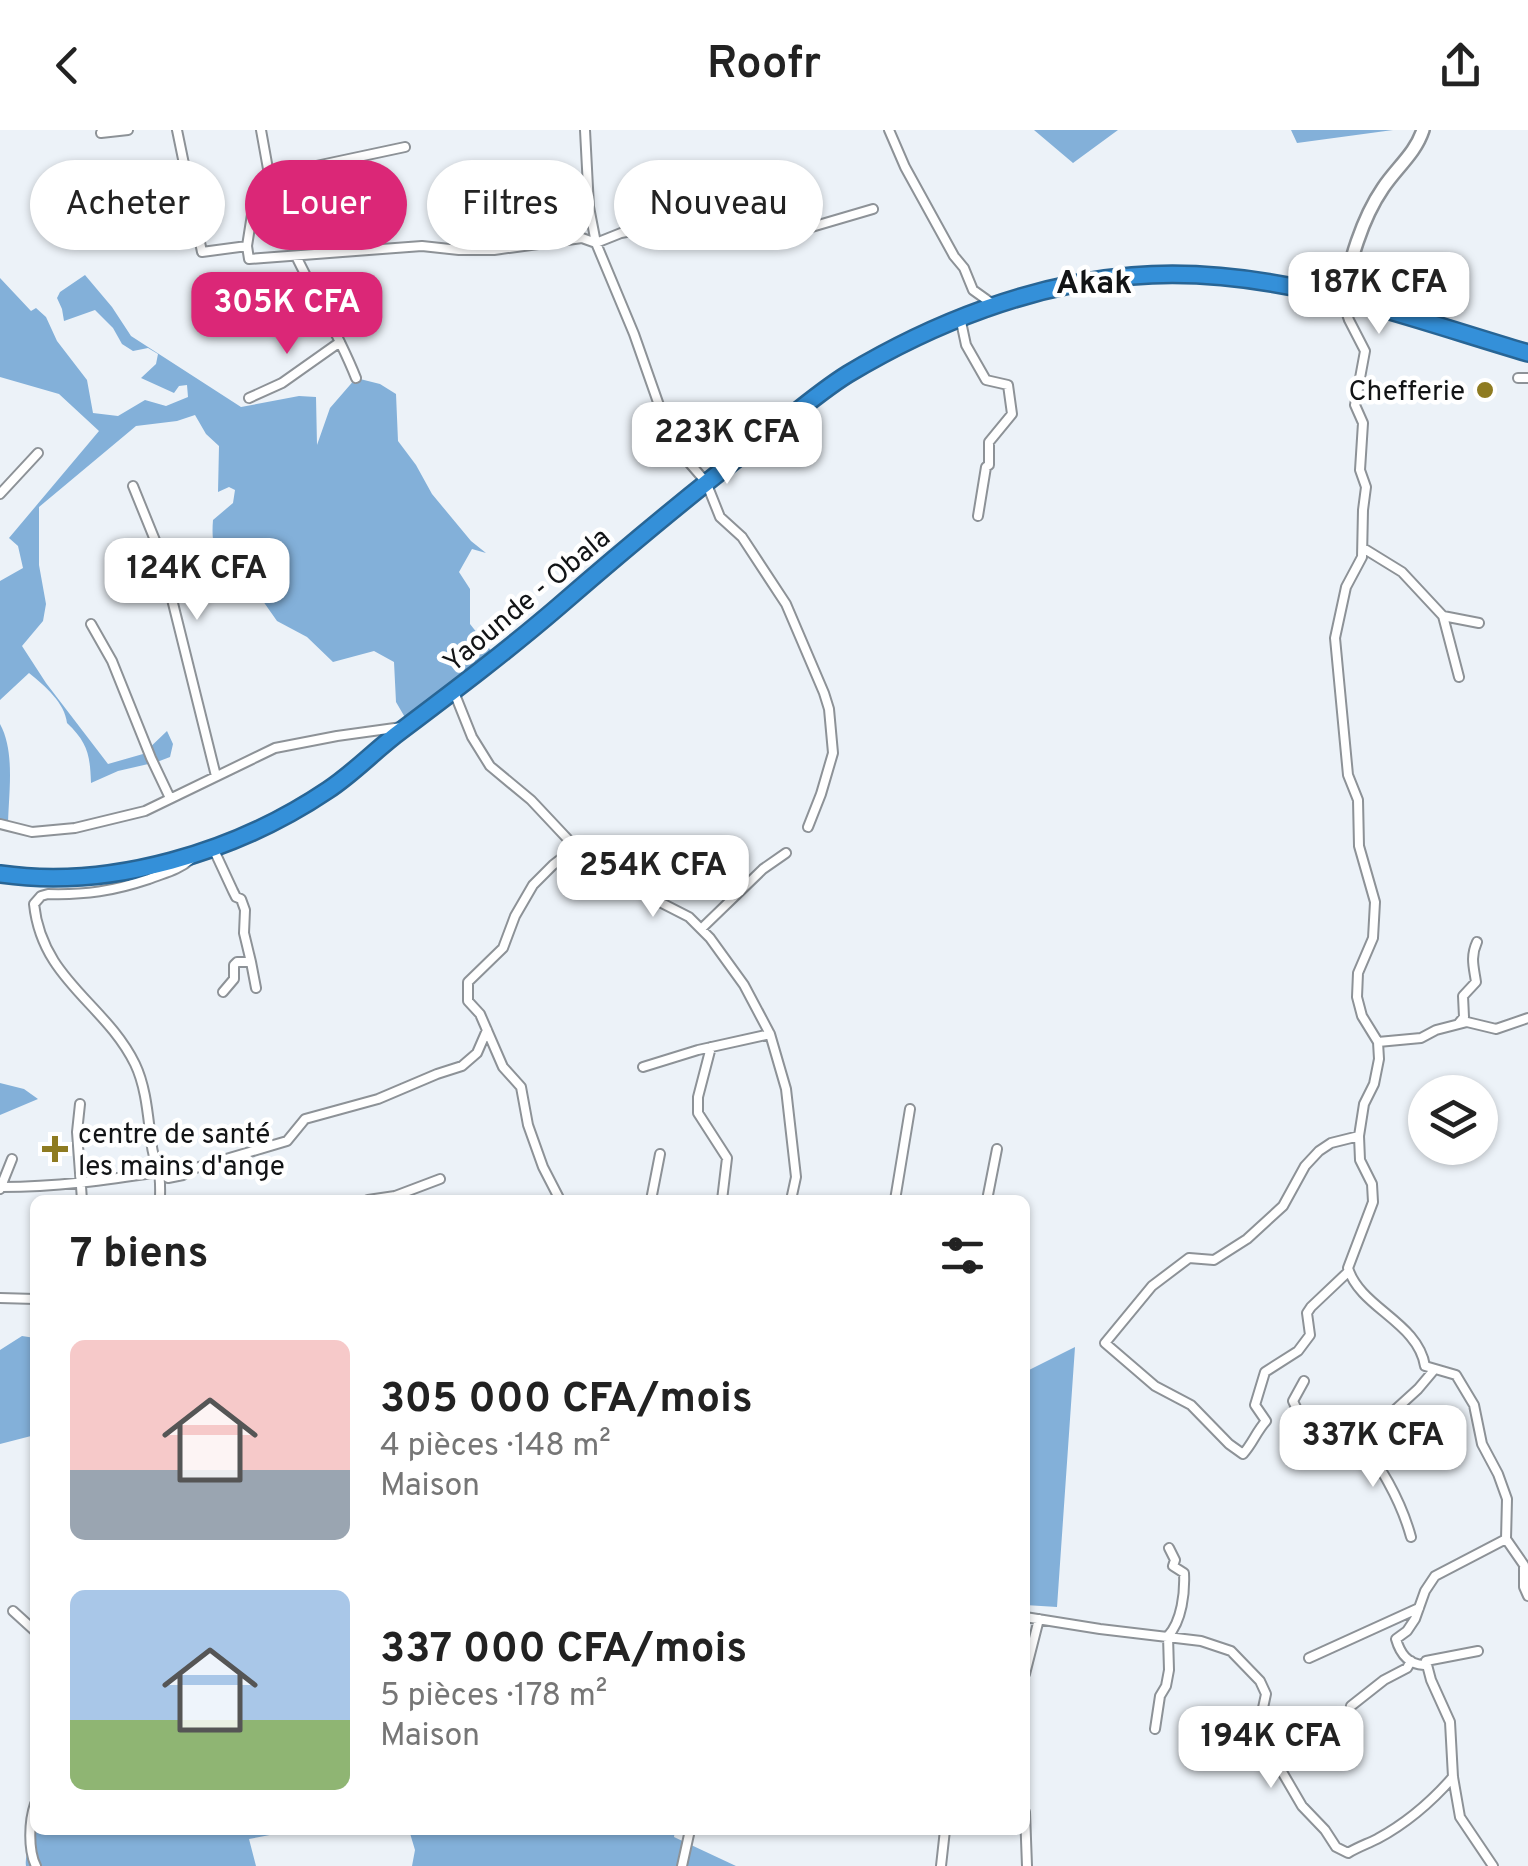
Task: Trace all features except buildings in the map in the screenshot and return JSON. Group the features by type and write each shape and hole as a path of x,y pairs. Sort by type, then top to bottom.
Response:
{"highway":[{"name":"Yaounde - Obala","path":"0,874 68,878 138,869 207,850 282,819 332,788 706,482 846,376 960,316 1041,292 1130,276 1230,276 1342,299 1528,353"}],"street":[{"path":"101,133 128,130"},
{"path":"177,130 183,160"},
{"path":"261,130 266,160"},
{"path":"586,130 588,207 596,243 634,334 666,428 706,482 720,518 742,537 786,604 818,674 829,709 832,753 808,827"},
{"path":"889,130 905,167 973,290 994,305"},
{"path":"1423,130 1418,146 1384,188 1365,221 1342,299 1348,320 1365,351 1355,405 1363,423 1360,470 1366,487 1362,557 1346,587 1336,638 1348,775 1358,800 1359,846 1375,902 1373,938 1358,973 1357,997 1362,1016 1378,1042 1379,1059 1374,1084 1364,1104 1359,1136 1360,1160 1372,1184 1373,1202 1351,1254 1349,1272 1354,1286 1398,1325 1423,1356 1424,1366 1456,1375 1474,1405 1482,1444 1507,1500 1506,1539 1524,1565 1528,1596"},
{"path":"344,160 405,147"},
{"path":"247,250 249,259 422,246 494,250 582,238 596,243 621,233 674,223 730,226 751,233 798,230 874,209"},
{"path":"296,256 356,378"},
{"path":"960,316 966,345 986,380 1008,384 1012,414 990,442 978,516"},
{"path":"249,398 282,384 340,342"},
{"path":"1518,378 1528,378"},
{"path":"0,494 38,452"},
{"path":"132,486 161,555 216,776"},
{"path":"1363,548 1402,572 1443,616 1459,678"},
{"path":"1443,616 1479,623"},
{"path":"91,624 112,660 170,798"},
{"path":"454,692 472,738 490,766 615,883 690,917 744,985 770,1034 786,1089 796,1177 793,1195"},
{"path":"0,824 32,832 75,828 145,810 275,748 407,726"},
{"path":"557,1195 528,1125 521,1088 503,1067 480,1014 468,1001 468,982 503,948 515,916 534,885 575,848"},
{"path":"160,1195 159,1172 137,1067 102,1018 52,961 34,904 48,894 121,888 181,868 207,850 236,897 241,898 256,988"},
{"path":"701,929 763,869 786,853"},
{"path":"1459,1023 1464,1017 1462,996 1476,982 1472,962 1477,942"},
{"path":"224,992 234,979 234,965 251,962"},
{"path":"1378,1042 1421,1038 1467,1022 1496,1030 1528,1018"},
{"path":"12,1158 1,1188 159,1172 168,1178 183,1175 287,1140 305,1119 378,1100 462,1066 477,1053 487,1030"},
{"path":"643,1067 770,1034"},
{"path":"711,1047 698,1112 727,1158 723,1195"},
{"path":"80,1104 82,1195"},
{"path":"896,1195 910,1109"},
{"path":"1349,1272 1311,1307 1307,1314 1310,1335 1305,1343 1265,1372 1255,1405 1266,1421 1243,1454 1191,1405 1155,1386 1106,1343 1152,1286 1189,1258 1214,1260 1247,1239 1283,1206 1305,1166 1319,1151 1331,1142 1359,1136"},
{"path":"988,1195 997,1148"},
{"path":"652,1195 660,1154"},
{"path":"398,1195 440,1179"},
{"path":"0,1298 30,1299"},
{"path":"1304,1381 1293,1401 1321,1446 1328,1450 1385,1418 1434,1370"},
{"path":"1357,1433 1392,1484 1412,1537"},
{"path":"1478,1651 1415,1664 1400,1654 1396,1639 1408,1631 1435,1576 1506,1539"},
{"path":"1155,1728 1169,1670 1168,1636 1176,1628 1185,1583 1184,1572 1174,1566 1168,1548"},
{"path":"1309,1658 1420,1608"},
{"path":"13,1611 30,1626"},
{"path":"1030,1618 1201,1641 1231,1651 1260,1681 1266,1699 1258,1731 1262,1742 1302,1806 1336,1846 1348,1853 1411,1816 1453,1777"},
{"path":"1030,1656 1040,1619"},
{"path":"1351,1706 1407,1668 1411,1661"},
{"path":"1426,1661 1450,1722 1460,1817 1493,1866"},
{"path":"32,1835 32,1859 36,1866"},
{"path":"682,1866 689,1835"},
{"path":"941,1866 944,1835"},
{"path":"1026,1835 1027,1866"}],"shaded area":[{"path":"1034,130 1118,130 1073,163"},
{"path":"1291,130 1393,130 1297,143"},
{"path":"85,275 131,336 241,407 299,396 316,397 317,445 330,408 356,378 380,384 396,394 398,441 432,494 486,553 472,549 459,572 470,589 470,624 496,657 410,726 396,702 394,662 374,651 333,662 307,637 277,621 258,594 254,578 233,569 216,551 213,520 233,503 235,490 229,487 218,492 219,446 195,415 136,426 39,507 39,565 46,604 43,621 22,646 108,764 143,754 167,731 173,744 170,757 91,783 84,743 41,683 29,673 0,700 0,581 23,568 18,546 9,538 99,431 59,394 0,377 0,278 31,311 36,308 46,317 57,341 87,380 93,413 118,416 145,400 166,406 188,397 187,385 179,386 174,393 141,378 156,364 158,354 148,348 133,351 122,344 95,310 64,321 57,298"},
{"path":"0,724 10,761 8,828 0,824"},
{"path":"0,1083 24,1089 38,1099 0,1115"},
{"path":"22,1336 30,1337 30,1436 0,1444 0,1350"},
{"path":"1075,1347 1057,1607 1030,1605 1030,1370"},
{"path":"30,1816 30,1835 270,1835 249,1839 256,1866 26,1866"},
{"path":"410,1835 674,1835 736,1866 412,1866 415,1850"}],"place":[{"name":"Chefferie","path":"1485,390"},
{"name":"centre de santé les mains d'ange","path":"55,1149"}],"district":[{"name":"Akak","path":"1094,282"}]}
